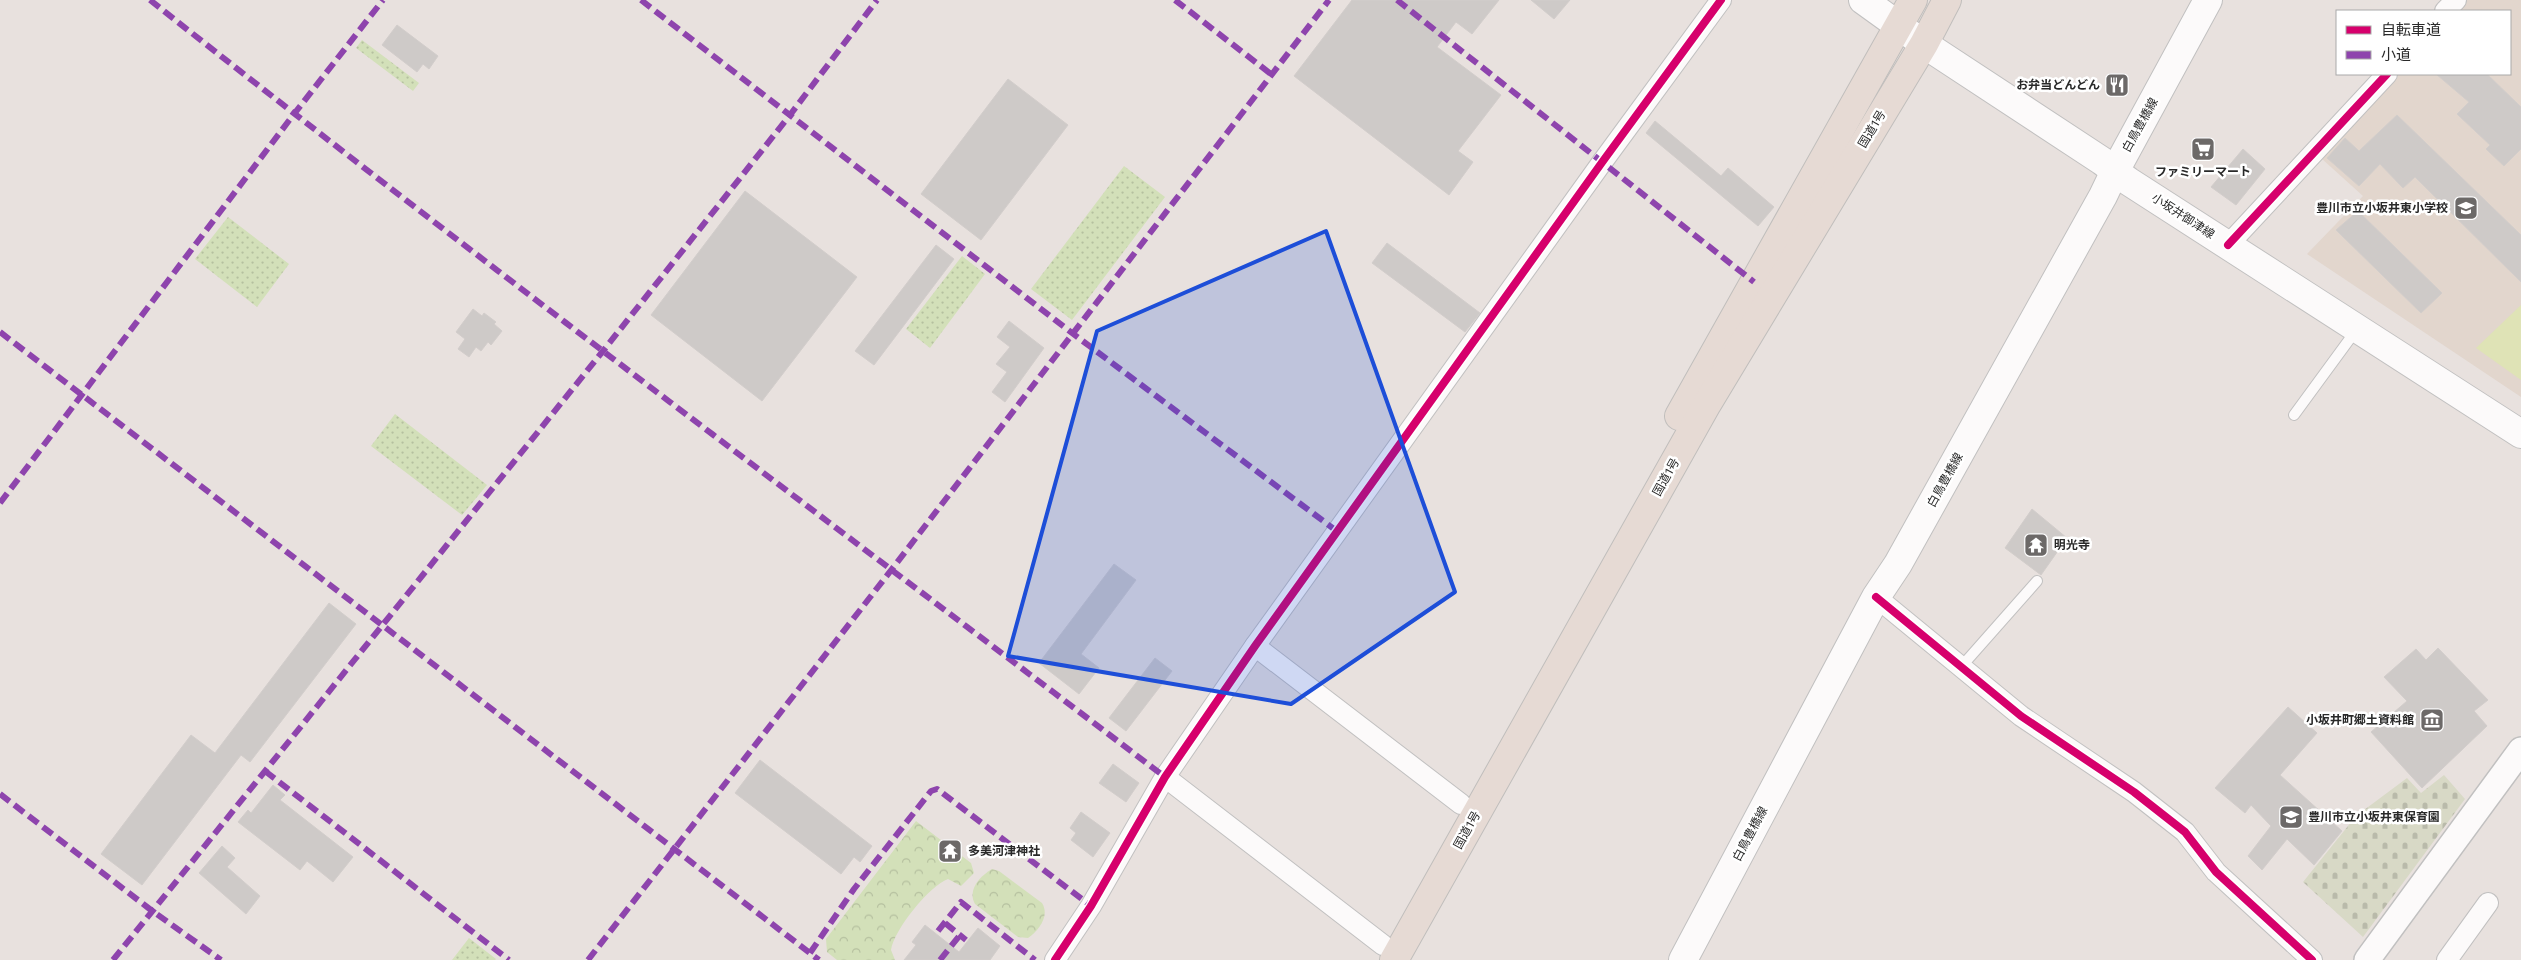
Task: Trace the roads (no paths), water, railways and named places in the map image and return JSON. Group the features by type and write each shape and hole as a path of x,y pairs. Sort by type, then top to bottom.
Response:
{"highway":[{"name":"国道1号","path":"1384,955 1461,804 1913,0"},
{"name":"国道1号","path":"1384,955 1707,404 1924,44 1947,0"}],"main road":[{"name":"小坂井御津線","path":"1864,0 1924,44 2115,171 2521,434"},
{"name":"白鳥豊橋線","path":"1683,960 1876,597 1898,564 2089,222 2208,0"}],"street":[{"path":"1055,960 1091,906 1165,777 1255,646 1603,161 1721,0"},
{"path":"2447,10 2456,0"},
{"path":"2228,245 2387,75"},
{"path":"1876,597 2021,716 2134,792 2185,832 2216,872 2312,960"},
{"path":"1255,646 1461,804"},
{"path":"2367,960 2521,750"},
{"path":"1165,777 1384,955"},
{"path":"2447,960 2488,902"}],"lane":[{"path":"2294,416 2358,328"},
{"path":"1961,667 2037,581"}],"place":[{"name":"お弁当どんどん","path":"2117,85"},
{"name":"ファミリーマート","path":"2203,149"},
{"name":"豊川市立小坂井東小学校","path":"2466,208"},
{"name":"明光寺","path":"2036,545"},
{"name":"小坂井町郷土資料館","path":"2432,720"},
{"name":"豊川市立小坂井東保育園","path":"2291,817"},
{"name":"多美河津神社","path":"950,851"}]}
